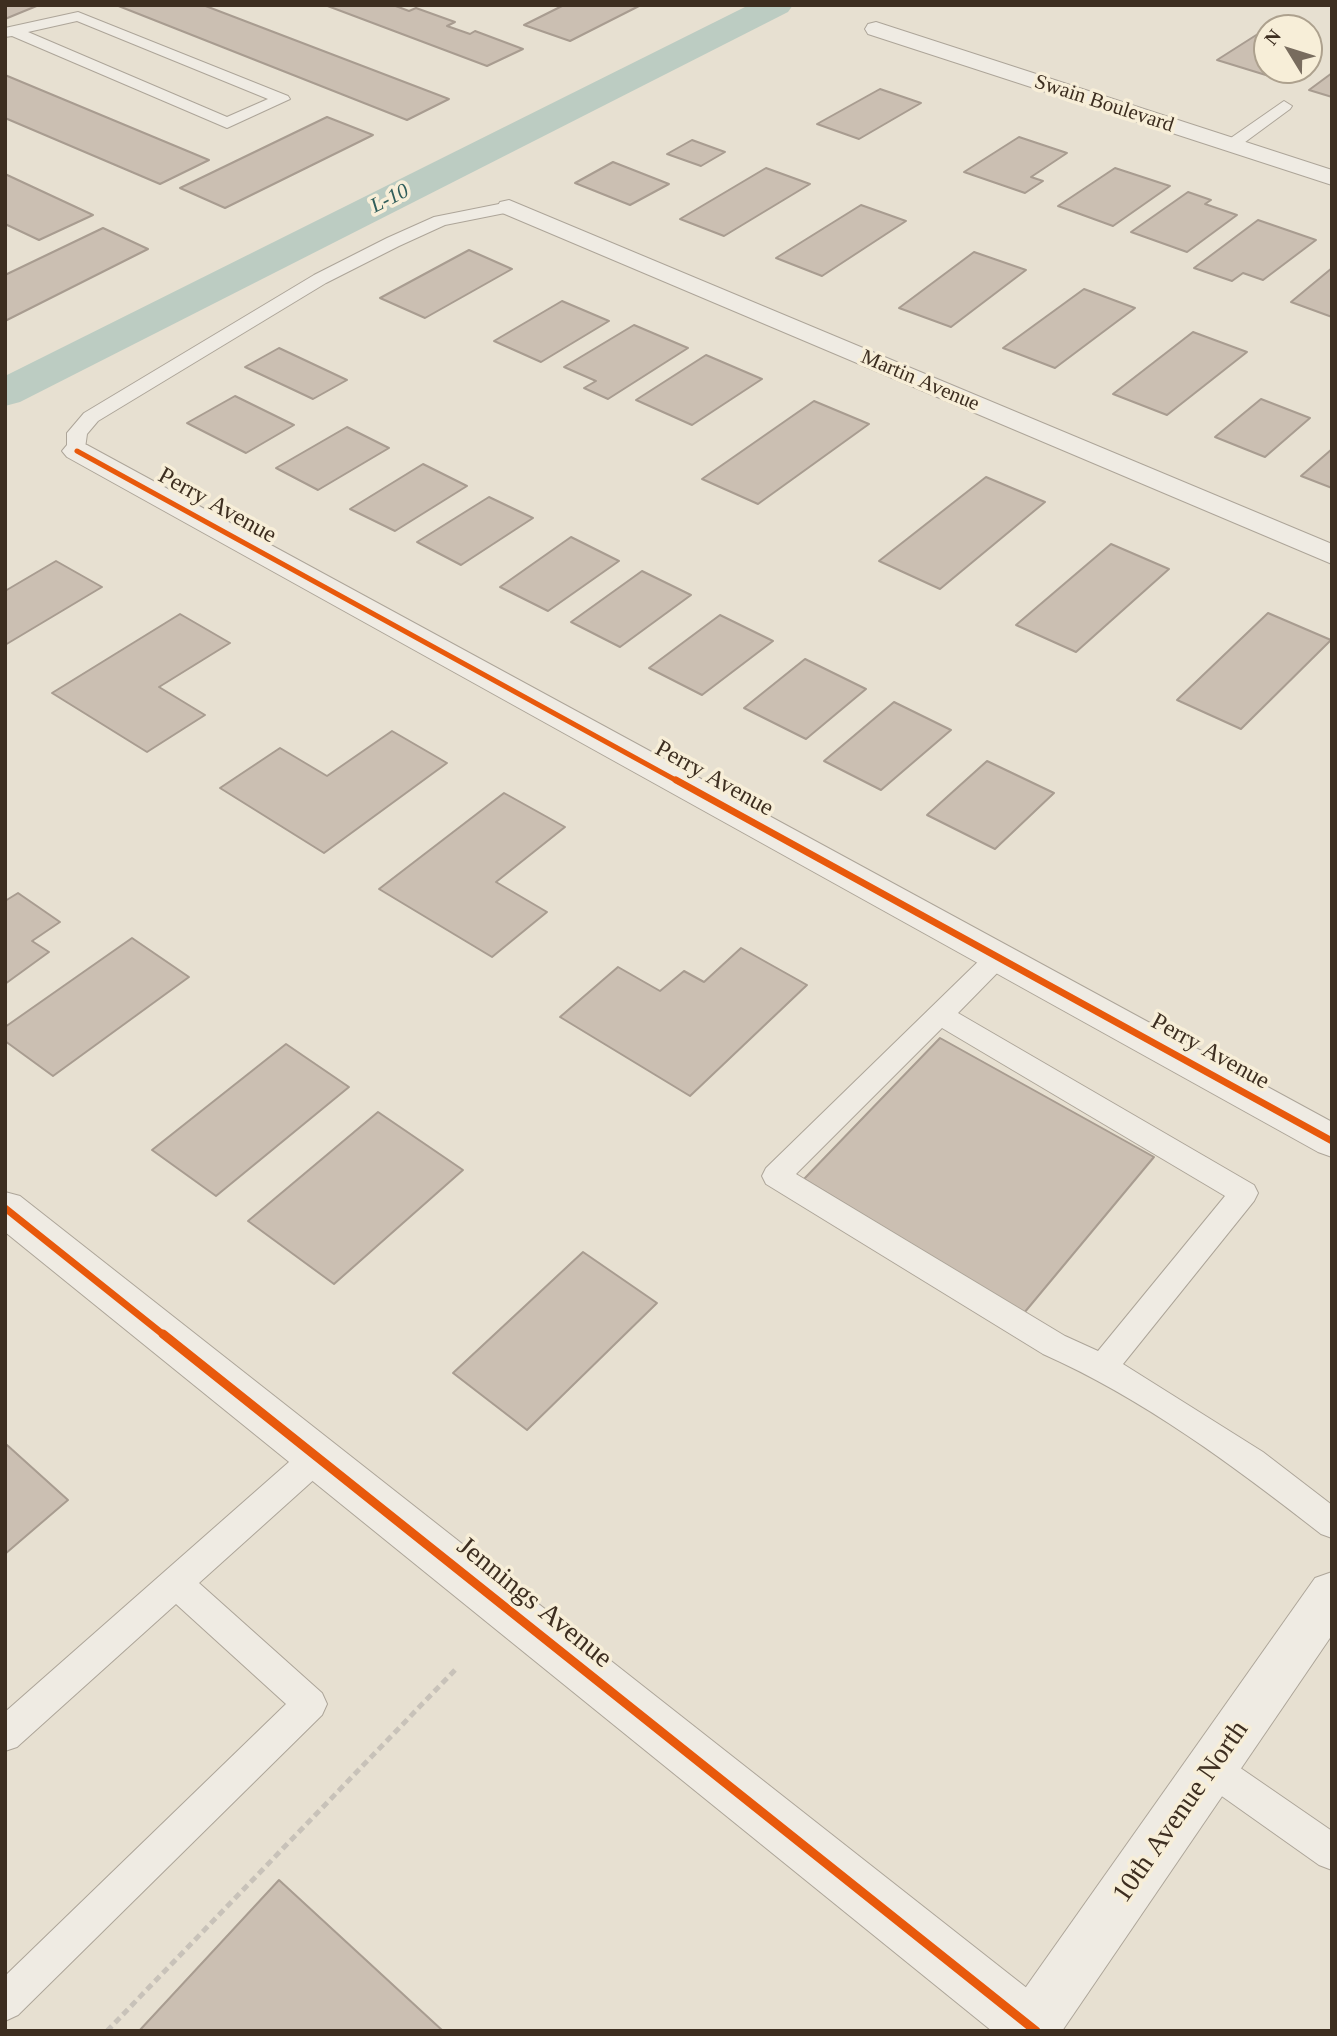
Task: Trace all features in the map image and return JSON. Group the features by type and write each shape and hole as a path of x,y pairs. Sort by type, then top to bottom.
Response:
{"street":[{"name":"Swain Boulevard","path":"876,29 1332,178"},
{"name":"Martin Avenue","path":"509,207 1332,555"},
{"name":"Perry Avenue","path":"77,451 1332,1141"},
{"name":"Jennings Avenue","path":"5,1208 1032,2030"},
{"name":"10th Avenue North","path":"1032,2030 1332,1594"}],"lane":[{"path":"78,16 282,99 227,122 11,33 78,16"},
{"path":"1231,145 1284,106"},
{"path":"77,451 77,433 91,417 320,279 440,221 509,207"},
{"path":"998,957 776,1175 1054,1345 1103,1367 1252,1462 1332,1524"},
{"path":"939,1014 1244,1193 1103,1367"},
{"path":"5,1735 317,1457"},
{"path":"5,2001 310,1704 176,1583"},
{"path":"1212,1768 1332,1852"}],"path":[{"path":"107,2031 455,1670"}],"building":[{"path":"5,5 39,5 5,19"},
{"path":"116,5 203,5 449,99 407,120"},
{"path":"325,5 393,5 409,11 416,8 455,22 447,26 470,34 475,31 523,49 487,66"},
{"path":"564,5 641,5 570,41 524,25"},
{"path":"1253,37 1253,71 1217,60"},
{"path":"1332,73 1332,97 1309,90 1317,84 1323,84 1323,80"},
{"path":"5,75 209,160 160,184 5,118"},
{"path":"880,89 921,103 859,139 817,124"},
{"path":"327,117 373,135 225,208 180,188"},
{"path":"1019,137 1067,153 1031,177 1043,181 1025,193 964,172"},
{"path":"692,140 725,152 701,166 667,154"},
{"path":"613,162 669,184 630,205 575,183"},
{"path":"766,168 810,184 724,236 680,219"},
{"path":"1115,168 1170,186 1113,226 1058,206"},
{"path":"5,174 93,215 39,240 5,224"},
{"path":"1188,192 1211,200 1205,204 1237,215 1187,252 1131,232"},
{"path":"861,205 906,221 822,276 776,258"},
{"path":"1258,220 1316,240 1263,280 1243,273 1232,281 1194,268"},
{"path":"103,228 148,249 5,321 5,275"},
{"path":"469,250 512,269 425,318 380,298"},
{"path":"974,252 1026,270 951,327 899,308"},
{"path":"1332,268 1332,317 1291,302"},
{"path":"1084,289 1135,308 1055,368 1003,348"},
{"path":"562,301 609,321 541,362 494,341"},
{"path":"634,325 688,348 608,399 584,388 596,381 564,367"},
{"path":"1193,332 1247,352 1167,415 1113,394"},
{"path":"279,348 347,380 313,399 245,367"},
{"path":"706,355 762,379 692,425 636,400"},
{"path":"235,396 294,425 246,453 187,423"},
{"path":"1261,399 1310,418 1265,457 1215,437"},
{"path":"814,401 869,424 758,504 702,479"},
{"path":"347,427 389,448 318,490 276,468"},
{"path":"1332,449 1332,488 1301,476"},
{"path":"423,464 467,486 395,531 350,509"},
{"path":"986,477 1045,502 940,589 879,561"},
{"path":"489,497 533,518 461,565 417,542"},
{"path":"571,537 619,561 548,611 500,587"},
{"path":"1111,544 1169,569 1076,652 1016,625"},
{"path":"56,561 102,587 5,645 5,591"},
{"path":"642,571 691,595 620,647 571,622"},
{"path":"1268,613 1331,640 1241,729 1177,700"},
{"path":"180,614 230,643 159,687 205,715 147,752 52,693"},
{"path":"720,615 773,641 702,695 649,668"},
{"path":"805,659 866,689 806,739 744,708"},
{"path":"894,702 951,730 881,790 824,761"},
{"path":"392,731 447,763 324,853 220,788 280,748 327,776"},
{"path":"987,761 1054,793 995,849 927,815"},
{"path":"504,793 565,827 496,882 547,912 492,957 379,889"},
{"path":"18,893 60,922 32,941 49,952 5,984 5,901"},
{"path":"132,938 189,977 53,1076 5,1041 5,1027"},
{"path":"741,948 807,985 690,1096 560,1017 618,967 660,991 684,971 704,982"},
{"path":"940,1038 1154,1157 1024,1313 804,1179"},
{"path":"286,1044 349,1087 216,1196 152,1150"},
{"path":"378,1112 463,1170 334,1284 248,1221"},
{"path":"583,1252 657,1303 527,1430 453,1373"},
{"path":"7,1445 68,1500 5,1554 5,1447"},
{"path":"279,1880 443,2031 139,2031"}],"waterway":[{"name":"L-10","path":"5,393 776,5"}],"cycle path":[{"path":"77,451 1332,1141"},
{"path":"5,1208 1036,2031"}]}
